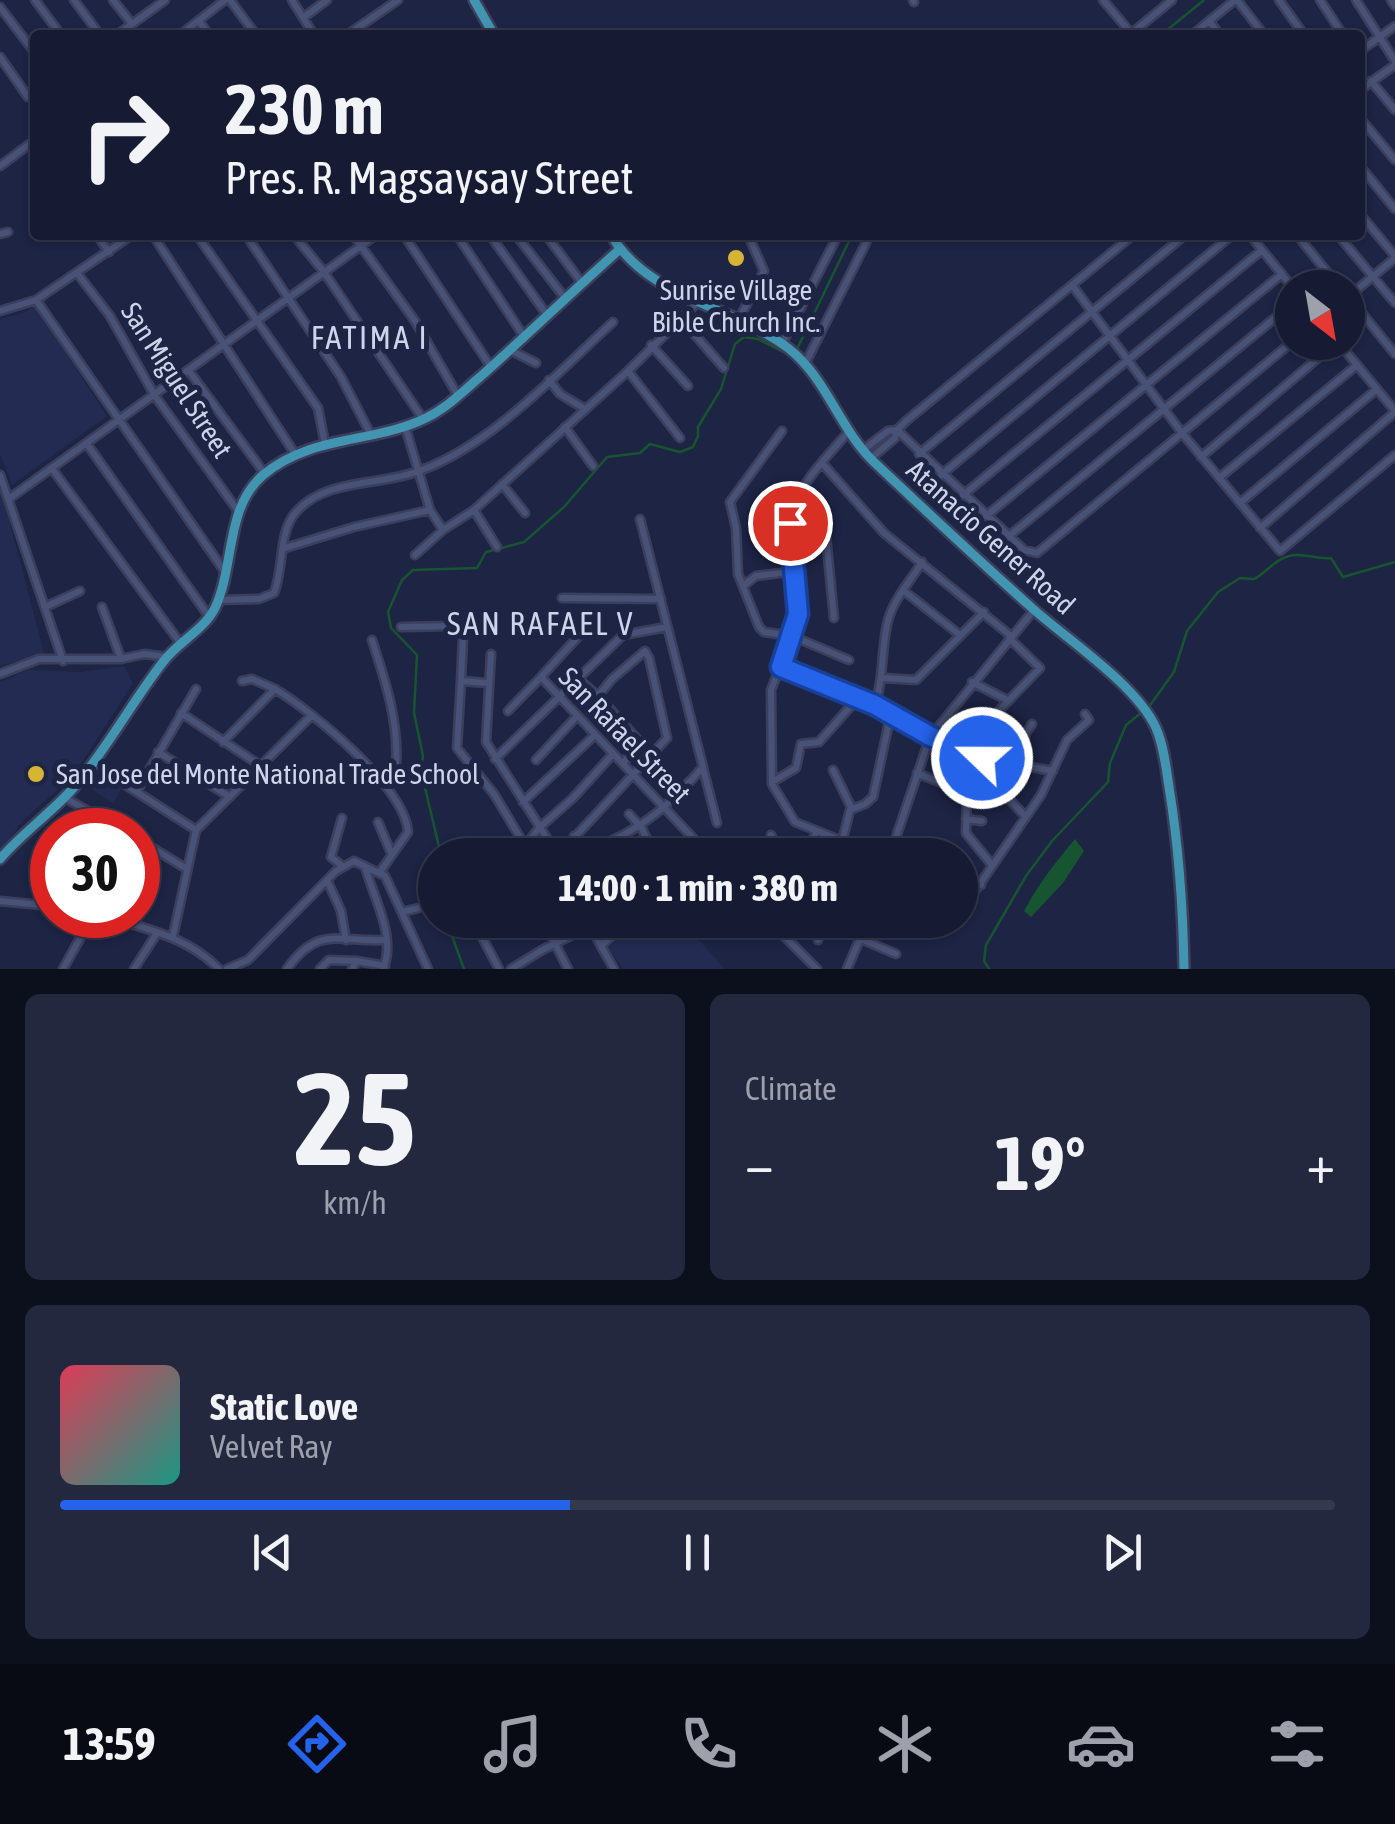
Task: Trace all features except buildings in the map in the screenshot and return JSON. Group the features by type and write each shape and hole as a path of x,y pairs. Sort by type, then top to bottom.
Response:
{"main road":[{"path":"474,0 491,30"},
{"name":"Atanacio Gener Road","path":"614,240 659,284 739,319 794,353 830,398 866,454 1034,610 1091,655 1148,716 1157,729 1164,754 1178,840 1184,969"},
{"path":"0,859 65,798 167,657 210,618 226,573 239,512 250,487 295,454 424,420 458,397 620,249"}],"street":[{"path":"35,0 57,30"},
{"path":"74,0 96,30"},
{"path":"113,0 132,24"},
{"path":"124,30 154,3 165,0"},
{"path":"187,30 228,0 252,30"},
{"path":"292,0 311,30"},
{"path":"354,30 398,0"},
{"path":"1103,0 1129,30"},
{"path":"1152,0 1160,10"},
{"path":"1137,30 1172,0"},
{"path":"1198,30 1236,0 1260,30"},
{"path":"1279,0 1300,30"},
{"path":"1320,0 1340,30"},
{"path":"1356,0 1395,63 1365,86"},
{"path":"1391,0 1395,6"},
{"path":"304,17 321,2"},
{"path":"0,7 30,46"},
{"path":"199,21 205,30"},
{"path":"1208,21 1216,30"},
{"path":"1365,47 1395,26"},
{"path":"0,58 30,95"},
{"path":"1371,81 1395,110"},
{"path":"1365,124 1395,160"},
{"path":"0,166 30,147"},
{"path":"1365,172 1395,209"},
{"path":"1365,220 1395,257 1365,283"},
{"path":"100,240 108,252"},
{"path":"0,312 36,300 125,240"},
{"path":"157,240 295,454"},
{"path":"200,240 318,408 326,444"},
{"path":"249,240 342,378 370,433"},
{"path":"298,240 424,420"},
{"path":"356,240 414,321 458,397"},
{"path":"10,498 369,240"},
{"path":"407,240 491,367"},
{"path":"460,240 525,338"},
{"path":"494,240 548,316"},
{"path":"520,240 565,298"},
{"path":"550,240 582,283"},
{"path":"739,319 764,271 750,240"},
{"path":"794,353 836,240"},
{"path":"794,353 867,240"},
{"path":"866,454 888,431 897,430 1126,240"},
{"path":"919,454 1179,240"},
{"path":"941,475 1226,240"},
{"path":"1254,240 1279,270"},
{"path":"1301,240 1325,270"},
{"path":"1342,240 1395,304"},
{"path":"963,495 1262,250"},
{"name":"San Miguel Street","path":"76,273 110,316 155,396 239,512"},
{"path":"986,516 1275,280"},
{"path":"1072,284 1182,433 1280,550 1395,455"},
{"path":"36,300 226,573"},
{"path":"415,555 474,510 586,410 699,301"},
{"path":"1010,536 1275,318"},
{"path":"1365,318 1395,354"},
{"path":"681,319 724,368"},
{"path":"218,600 259,599 274,593 293,514 308,501 339,488 418,472 480,438 614,322"},
{"path":"651,345 688,386"},
{"path":"510,350 536,363"},
{"path":"897,430 941,475 1031,554 1042,549 1275,356"},
{"path":"1201,456 1316,360"},
{"path":"1260,528 1395,412 1353,360"},
{"path":"1219,478 1357,365"},
{"path":"189,371 264,474"},
{"path":"628,371 680,438"},
{"path":"549,380 560,394 586,410"},
{"path":"1240,503 1377,389"},
{"path":"406,426 430,510 443,530"},
{"path":"565,428 593,466"},
{"path":"782,431 730,502 738,574 762,631 792,636 849,660"},
{"path":"832,838 795,822 772,782 771,690 798,614 791,532 793,510 822,463 849,431"},
{"path":"88,444 210,618"},
{"path":"822,463 864,514 984,612 1040,668 960,751"},
{"path":"54,470 180,644"},
{"path":"0,475 63,661"},
{"path":"502,484 525,513"},
{"path":"284,549 354,527 430,510"},
{"path":"474,510 497,547"},
{"path":"640,519 717,822"},
{"path":"791,532 826,536 834,618"},
{"path":"875,705 884,678 886,625 891,610 922,562"},
{"path":"742,586 756,576 796,571"},
{"path":"904,590 960,635"},
{"path":"45,606 80,592"},
{"path":"562,598 661,599"},
{"path":"102,607 121,659"},
{"path":"895,838 930,736 1034,610"},
{"path":"884,678 916,680 984,612"},
{"path":"401,627 456,626 463,637 458,748 494,794 520,838"},
{"path":"494,759 622,635 667,626"},
{"path":"541,677 586,628"},
{"path":"372,640 386,684 397,746 396,765 381,779"},
{"path":"598,696 645,651 650,658 667,738 574,836 587,848 641,827 665,809 703,767"},
{"path":"0,674 39,658 63,661 121,659 144,654 167,657"},
{"path":"491,654 484,733 494,759 546,838"},
{"path":"781,667 875,705 960,751 1052,772"},
{"name":"San Rafael Street","path":"508,712 541,677 691,838"},
{"path":"577,678 639,742 623,764"},
{"path":"242,681 252,679 274,689 312,715 381,779 407,819 408,832 380,872"},
{"path":"461,681 487,683"},
{"path":"972,682 1008,700"},
{"path":"137,791 196,689"},
{"path":"223,742 274,689"},
{"path":"772,782 797,767 802,744 819,742 857,699"},
{"path":"181,713 261,766"},
{"path":"843,838 847,815 872,796 891,714"},
{"path":"978,889 1026,817 1068,740 1088,720 1085,714"},
{"path":"173,936 196,830 312,715"},
{"path":"536,760 577,716"},
{"path":"1019,763 1032,724"},
{"path":"522,802 595,735"},
{"path":"158,752 230,797"},
{"path":"530,838 613,754"},
{"path":"93,764 196,830"},
{"path":"833,770 852,809"},
{"path":"916,773 967,792 1009,800 1026,817"},
{"path":"967,792 966,833 992,865"},
{"path":"65,798 83,808"},
{"path":"629,814 646,838"},
{"path":"342,818 331,849 331,857 342,865"},
{"path":"966,819 982,821"},
{"path":"378,822 392,855"},
{"path":"813,838 816,832"},
{"path":"160,852 187,869"},
{"path":"227,969 248,960 342,865 354,860 380,872 428,969"},
{"path":"320,969 329,960 357,961 384,968 384,924 365,864"},
{"path":"327,880 341,910 346,940"},
{"path":"0,901 30,904"},
{"path":"402,912 418,908"},
{"path":"160,934 191,945 219,969"},
{"path":"62,969 80,938"},
{"path":"134,969 154,938"},
{"path":"483,938 499,969"},
{"path":"554,938 568,969"},
{"path":"511,969 563,938"},
{"path":"597,938 614,969"},
{"path":"602,946 611,938"},
{"path":"786,938 817,969"},
{"path":"847,969 861,939 896,954"},
{"path":"286,969 300,950 314,940 386,940"},
{"path":"523,960 528,969"},
{"path":"352,969 357,961"}],"shaded area":[{"path":"35,305 107,416 12,485 0,454 0,319 24,313"},
{"path":"0,485 44,653 0,666"},
{"name":"San Jose del Monte National Trade School","path":"124,666 133,683 84,759 60,788 37,808 30,808 30,814 0,853 0,682 28,670 80,672"},
{"path":"98,770 123,786 113,803 85,785"},
{"path":"1075,839 1084,851 1063,883 1031,917 1024,911"},
{"path":"619,938 697,938 725,969 623,969 608,948"}],"waterway":[{"path":"1167,30 1204,0"},
{"path":"797,349 850,240"},
{"path":"437,838 421,771 423,756 414,713 417,655 391,628 388,612 402,580 413,570 477,568 486,552 524,542 564,507 607,457 640,453 650,444 680,452 693,447 698,427 721,389 735,344 744,337 758,339 783,352"},
{"path":"1148,708 1174,672 1187,631 1218,592 1240,578 1254,579 1279,560 1294,555 1331,558 1343,577 1395,562"},
{"path":"989,969 984,961 986,945 1026,876 1052,841 1108,782 1110,763 1126,725 1141,713"},
{"path":"453,938 464,969"}],"place":[{"name":"Sunrise Village Bible Church Inc.","path":"736,258"},
{"name":"San Jose del Monte National Trade School","path":"36,774"}],"district":[{"name":"FATIMA I","path":"370,338"},
{"name":"SAN RAFAEL V","path":"541,624"}],"route":[{"path":"790,523 798,614 781,667 875,705 960,751 982,758"}]}
